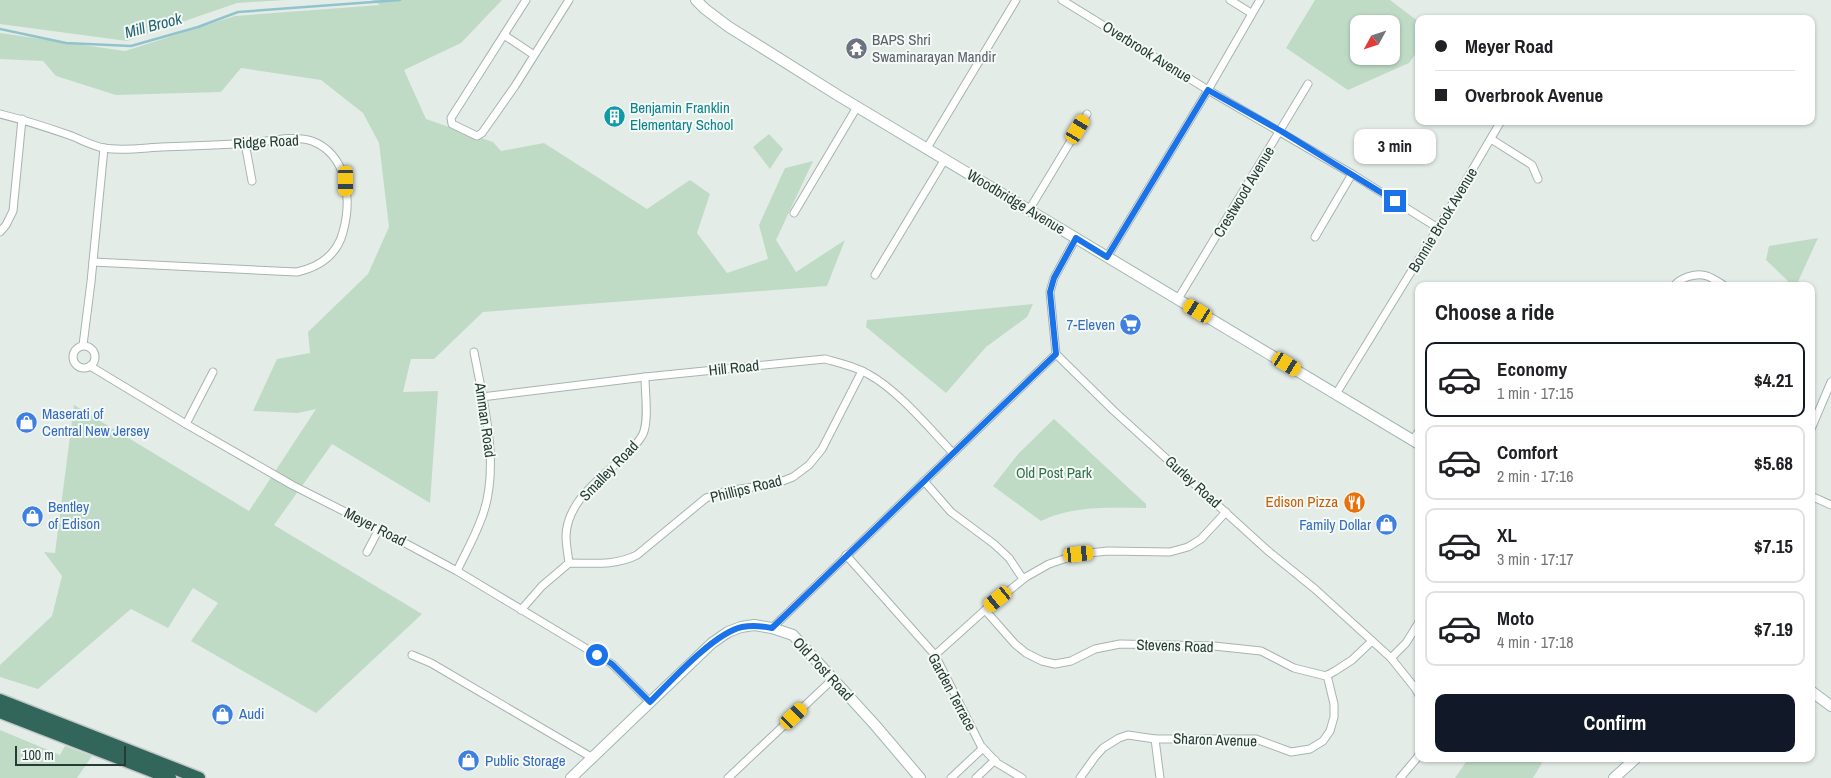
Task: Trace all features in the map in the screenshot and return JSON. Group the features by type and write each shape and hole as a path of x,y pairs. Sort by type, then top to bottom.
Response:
{"highway":[{"path":"0,700 200,778"},
{"path":"0,712 170,778"}],"main road":[{"name":"Woodbridge Avenue","path":"696,0 705,9 741,35 857,107 1336,394 1415,437"},
{"name":"Old Post Road","path":"571,778 712,643 728,632 754,625 772,628 793,635 920,778"},
{"path":"1815,694 1831,706"},
{"path":"1614,778 1632,762"}],"street":[{"path":"526,0 450,118 450,121 473,135 478,136 482,133 569,0"},
{"path":"927,148 1016,0"},
{"name":"Overbrook Avenue","path":"1062,0 1208,90 1352,174 1438,228"},
{"path":"1230,0 1252,13"},
{"path":"1107,257 1260,0"},
{"path":"504,35 534,55"},
{"name":"Crestwood Avenue","path":"1178,299 1308,84"},
{"path":"794,213 857,107"},
{"name":"Ridge Road","path":"0,114 22,119 104,148 130,149 296,139 310,141 319,145 342,168 346,181 346,217 343,234 332,254 322,263 311,269 297,272 93,262"},
{"path":"1029,210 1087,114"},
{"path":"0,232 6,225 13,210 22,119"},
{"name":"Bonnie Brook Avenue","path":"1336,394 1499,125"},
{"path":"1491,139 1532,165 1538,179"},
{"path":"245,143 252,180"},
{"name":"Meyer Road","path":"104,148 83,345 74,351 74,362 79,367 90,366 292,485 457,570 612,664 650,702"},
{"path":"875,275 945,159"},
{"path":"1315,237 1352,174"},
{"path":"772,628 1056,354 1050,292 1054,278 1076,238"},
{"path":"1678,282 1681,279 1703,275 1718,282"},
{"path":"83,345 90,347 95,353 95,360 90,366"},
{"name":"Amman Road","path":"457,570 480,523 489,492 491,459 474,352"},
{"name":"Gurley Road","path":"1056,354 1114,411 1267,550 1315,589 1391,658 1415,690"},
{"name":"Hill Road","path":"482,397 645,377 825,359 851,366 870,374 895,393 953,453"},
{"name":"Phillips Road","path":"569,563 624,562 636,555 706,498 726,491 775,484 793,477 809,465 822,449 862,370"},
{"path":"186,424 213,372"},
{"name":"Smalley Road","path":"569,563 566,536 572,510 584,495 631,450 643,434 646,422 645,377"},
{"path":"1815,421 1828,395 1831,382"},
{"path":"924,480 950,512 994,544 1009,558 1023,579"},
{"path":"1815,498 1831,505"},
{"path":"935,655 1023,579 1049,564 1079,554 1108,551 1170,552 1188,547 1201,539 1226,512"},
{"path":"367,552 380,529"},
{"name":"Garden Terrace","path":"846,555 935,655 983,748 994,760 1022,778"},
{"path":"521,610 542,586 569,563"},
{"name":"Stevens Road","path":"985,610 1015,644 1034,657 1055,664 1071,661 1094,649 1120,644 1214,646 1261,651 1294,668 1327,675"},
{"path":"1391,658 1406,643 1415,628"},
{"path":"1327,675 1352,660 1372,641"},
{"path":"412,656 431,663 591,757"},
{"name":"Sharon Avenue","path":"1080,778 1099,752 1119,738 1128,735 1155,739 1256,739 1291,752 1310,750 1323,741 1330,731 1334,717 1334,704 1327,675"},
{"path":"728,778 833,678"},
{"path":"1155,739 1160,778"},
{"path":"951,778 983,748"},
{"path":"976,778 994,760"},
{"path":"1400,778 1415,760"}],"green space":[{"path":"0,0 285,0 237,3 127,41 0,24"},
{"path":"372,0 502,0 461,43 404,70 426,119 493,142 501,151 544,143 647,209 690,180 710,194 697,233 727,273 768,259 759,225 785,168 813,161 776,240 796,272 845,240 827,286 483,312 434,359 411,359 403,392 438,391 430,503 332,444 274,525 422,614 316,713 191,641 218,603 193,588 168,628 131,609 38,689 0,677 0,665 52,616 62,576 44,552 55,553 74,405 249,511 316,409 298,413 253,411 277,359 310,353 308,332 368,274 389,227 379,143 363,113 321,80 241,68 221,92 116,95 56,76 43,61 0,59 0,33 125,51 235,16 380,5"},
{"path":"1315,0 1390,0 1415,19 1415,55 1409,63 1348,90 1286,48"},
{"path":"769,134 783,149 770,169 753,147"},
{"path":"1818,238 1798,282 1787,282 1766,260 1769,246"},
{"path":"1033,304 1027,317 986,347 946,393 866,327 867,320"},
{"name":"Old Post Park","path":"1054,419 1146,504 1146,508 1092,508 1066,512 1041,521 993,486 1019,453"},
{"path":"0,730 60,755 65,746 92,756 77,778 0,778"},
{"path":"1466,762 1542,763 1533,778 1455,778"}],"waterway":[{"name":"Mill Brook","path":"0,29 66,43 131,46 198,27 238,12 400,0"}],"place":[{"name":"BAPS Shri Swaminarayan Mandir","path":"856,49"},
{"name":"Benjamin Franklin Elementary School","path":"614,117"},
{"name":"7-Eleven","path":"1131,325"},
{"name":"Maserati of Central New Jersey","path":"26,423"},
{"name":"Edison Pizza","path":"1354,502"},
{"name":"Bentley of Edison","path":"32,516"},
{"name":"Family Dollar","path":"1387,525"},
{"name":"Audi","path":"223,714"},
{"name":"Public Storage","path":"469,761"}],"route":[{"path":"597,655 612,664 650,702 712,643 728,632 754,625 772,628 779,619 1056,354 1051,318 1050,292 1054,278 1076,238 1107,257 1208,90 1281,131 1395,201"}]}
